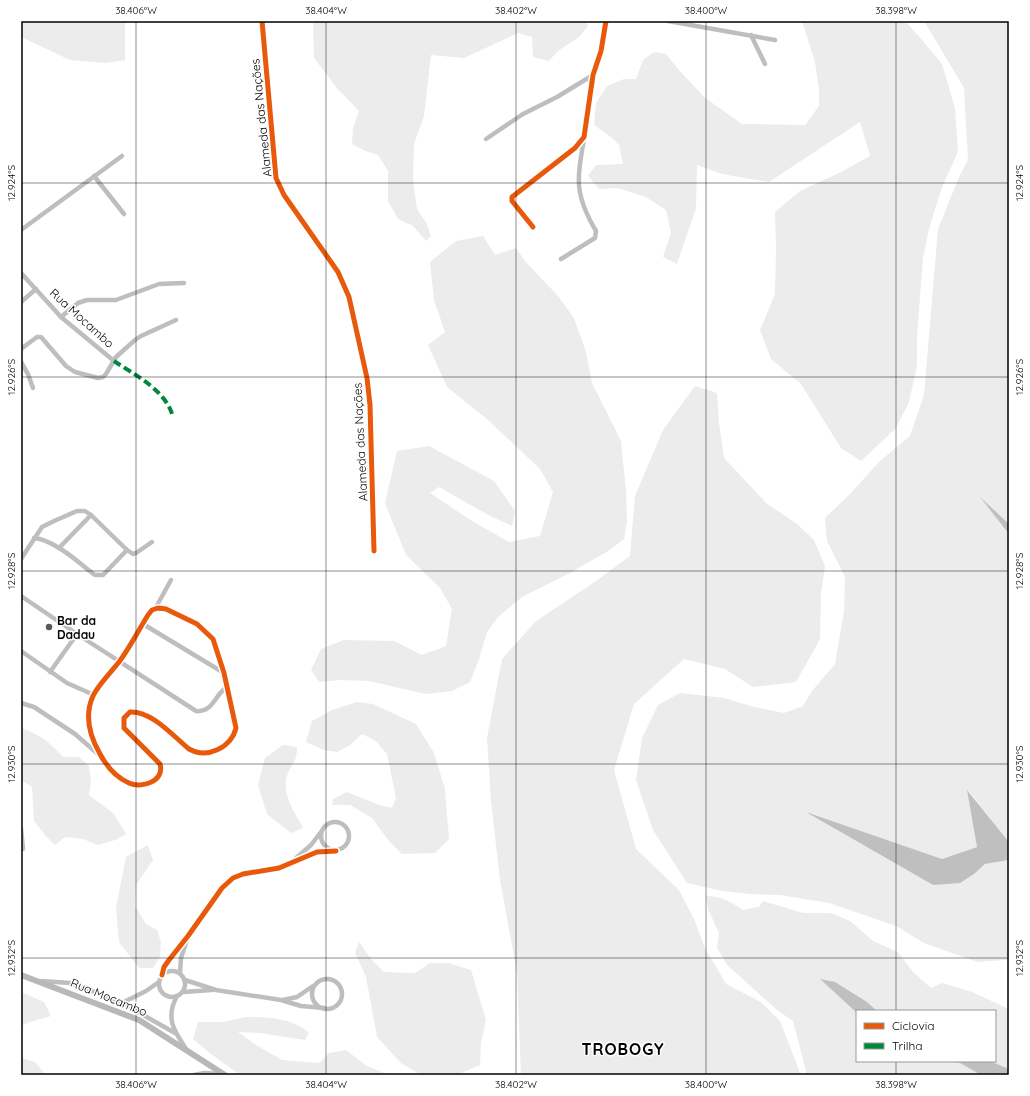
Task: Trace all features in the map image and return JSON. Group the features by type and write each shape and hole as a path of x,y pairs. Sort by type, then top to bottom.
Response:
{"main road":[{"name":"Rua Mocambo","path":"21,974 134,1018 225,1075"}],"street":[{"name":"Alameda das Nações","path":"262,21 276,178 284,195 338,272 344,285 349,297 367,378 370,405 374,551"},
{"path":"561,259 595,238 597,235 584,208 579,190 578,172 593,75 602,51 606,21"},
{"path":"668,21 775,40"},
{"path":"688,25 693,21"},
{"path":"751,35 765,64"},
{"path":"486,139 523,114 557,97 593,75"},
{"path":"534,227 512,201 512,197 574,148 584,137"},
{"path":"21,230 122,156"},
{"path":"94,176 124,214"},
{"name":"Rua Mocambo","path":"21,273 62,317 114,361"},
{"path":"62,317 78,303 87,300 116,300 159,284 184,283"},
{"path":"21,302 36,289"},
{"path":"21,349 37,338 42,338 54,354 66,366 83,375 98,378 103,377 128,345 141,336 176,320"},
{"path":"21,362 28,374 33,388"},
{"path":"21,559 42,527 77,511 85,511 91,515 127,550 134,554 152,542"},
{"path":"59,548 91,515"},
{"path":"34,538 45,540 59,548 95,575 102,575 127,550"},
{"path":"155,609 166,609 197,624 213,639 224,673 236,728 232,738 227,744 218,750 202,753 194,752 159,723 143,714 130,712 125,716 123,722 124,728 160,764 161,770 157,778 149,783 134,786 113,774 101,757 88,728 89,709 94,695 120,661 148,615 155,609 171,580"},
{"path":"21,596 196,711 202,712 208,709 220,693 227,687"},
{"path":"142,624 224,673"},
{"path":"50,672 77,634"},
{"path":"21,651 67,683 94,695"},
{"path":"21,703 34,708 75,734 101,757"},
{"path":"216,990 183,992 177,996 169,997 165,996 160,990 159,982 169,960 222,888 233,878 243,874 279,868 317,852 336,851 345,847 350,838 348,829 341,823 336,822 328,824 306,851 291,862"},
{"path":"21,829 23,849"},
{"path":"322,831 321,840 323,844 331,850 336,851"},
{"path":"180,973 182,951 188,936"},
{"path":"162,975 169,971 177,971 180,973 185,980 185,988 183,992"},
{"path":"185,980 216,990 281,1000 296,1005 324,1008 334,1007 338,1004 342,990 336,982 328,979 323,980 297,998 281,1000"},
{"path":"39,981 70,983 122,1004 175,1033"},
{"path":"122,1004 159,982"},
{"path":"315,985 313,990 313,999 319,1006 324,1008"},
{"path":"177,996 170,1013 175,1033 186,1050"},
{"path":"194,1075 212,1073 225,1075"}],"shaded area":[{"path":"21,21 125,21 125,60 106,63 70,60 21,37"},
{"path":"313,21 585,21 588,26 579,37 558,51 549,61 533,57 532,37 518,33 464,58 431,55 424,116 414,144 413,180 417,209 427,224 431,236 426,241 413,226 398,219 388,201 388,171 378,155 365,151 352,144 353,128 359,111 336,87 314,58"},
{"path":"802,21 905,21 942,64 955,108 958,152 942,187 929,229 923,258 917,336 917,366 909,402 896,428 861,461 841,448 801,384 771,359 760,330 775,294 775,212 800,191 841,172 870,156 860,122 769,182 722,174 697,165 696,208 677,264 663,257 671,233 666,210 646,197 618,188 599,189 588,176 596,165 623,164 619,145 594,125 596,103 607,86 624,79 636,79 643,60 654,52 666,54 704,97 742,124 805,125 819,106 819,89 815,62"},
{"path":"924,21 1009,21 1009,524 983,500 1009,534 1009,842 968,790 977,847 942,859 809,813 933,885 974,874 985,864 1009,860 1009,958 1005,960 977,962 924,943 896,926 829,903 780,895 722,891 687,883 653,830 636,780 642,738 658,705 680,693 724,698 754,707 784,713 803,706 812,691 835,664 844,611 845,577 827,541 825,518 850,494 880,461 910,436 924,395 938,229 959,177 968,160 964,88"},
{"path":"483,236 495,255 516,248 525,261 558,296 574,318 586,352 592,383 621,441 626,491 627,521 624,539 608,551 570,573 522,597 498,617 487,632 470,682 452,691 426,694 369,681 341,680 319,682 311,670 321,649 344,640 394,641 422,655 446,646 452,609 440,588 406,555 385,503 397,451 429,446 494,481 515,511 512,526 490,516 439,487 430,493 472,521 509,542 540,536 553,492 540,469 488,420 447,387 428,345 445,332 434,300 430,262 456,241"},
{"path":"695,386 717,393 719,423 724,458 766,503 797,524 814,540 825,566 821,593 820,639 796,682 753,687 725,669 684,659 634,704 614,770 636,849 679,890 694,919 705,948 726,984 761,1002 780,1021 801,1075 521,1075 517,973 500,880 491,801 487,738 502,659 536,621 596,581 630,556 635,496 663,430"},
{"path":"980,497 1009,524 1009,534"},
{"path":"357,702 373,704 416,724 434,753 445,789 449,839 435,853 402,854 388,840 372,818 350,805 332,805 333,799 347,792 379,805 392,808 396,798 387,754 376,741 362,734 350,745 337,752 324,750 306,742 312,721 332,710"},
{"path":"21,728 34,733 53,747 63,757 79,757 89,766 91,782 89,795 113,813 126,834 115,840 98,845 83,839 65,837 55,845 45,835 34,821 32,787 21,780"},
{"path":"283,745 297,747 295,758 286,780 286,788 289,801 303,828 291,833 267,814 258,785 265,758"},
{"path":"967,790 1009,842 1009,860 985,864 974,874 960,883 933,885 806,812 942,859 977,847"},
{"path":"148,845 153,860 136,885 135,906 146,924 157,930 161,942 160,957 153,968 139,968 119,942 116,908 126,857"},
{"path":"706,896 726,900 743,910 759,907 763,901 803,913 831,913 850,921 873,941 898,952 913,972 931,988 942,983 972,992 1009,1009 1009,1069 992,1062 996,1062 996,1010 876,1010 867,1002 821,980 856,1012 856,1062 953,1062 960,1063 981,1075 807,1075 793,1021 777,1010 728,966 717,948 719,933 708,909"},
{"path":"359,942 371,959 384,972 415,973 430,963 448,963 471,970 486,1020 481,1043 480,1065 457,1075 421,1075 401,1063 377,1037 366,977 355,953"},
{"path":"820,979 835,982 867,1002 876,1010 856,1010 856,1012"},
{"path":"21,992 44,1002 51,1016 21,1026"},
{"path":"246,1017 263,1017 287,1021 309,1033 305,1040 260,1033 238,1032 256,1045 282,1060 319,1063 329,1053 346,1050 367,1066 389,1075 240,1075 193,1039 198,1022 223,1022"},
{"path":"21,1058 35,1062 44,1073 42,1075 21,1075"},
{"path":"953,1062 992,1062 1009,1069 1009,1075 981,1075 960,1063"}],"marked path":[{"path":"114,361 157,391 169,407 173,417"}],"cycle path":[{"path":"262,21 276,178 284,195 338,272 349,297 367,378 370,405 374,551"},
{"path":"533,227 512,201 512,197 575,148 584,137 593,75 601,51 606,21"},
{"path":"158,608 166,609 197,624 213,639 224,673 236,728 233,735 224,746 210,752 196,752 189,749 162,725 154,720 138,713 130,712 124,718 124,728 160,764 161,770 156,779 151,782 134,785 124,781 116,775 103,759 96,747 88,718 90,703 98,687 119,662 148,615 152,610 158,608"},
{"path":"162,975 164,967 169,960 222,888 233,878 243,874 279,868 317,852 336,851"}],"place":[{"name":"Bar da Dadau","path":"49,627"}],"district":[{"name":"TROBOGY","path":"623,1049"}]}
